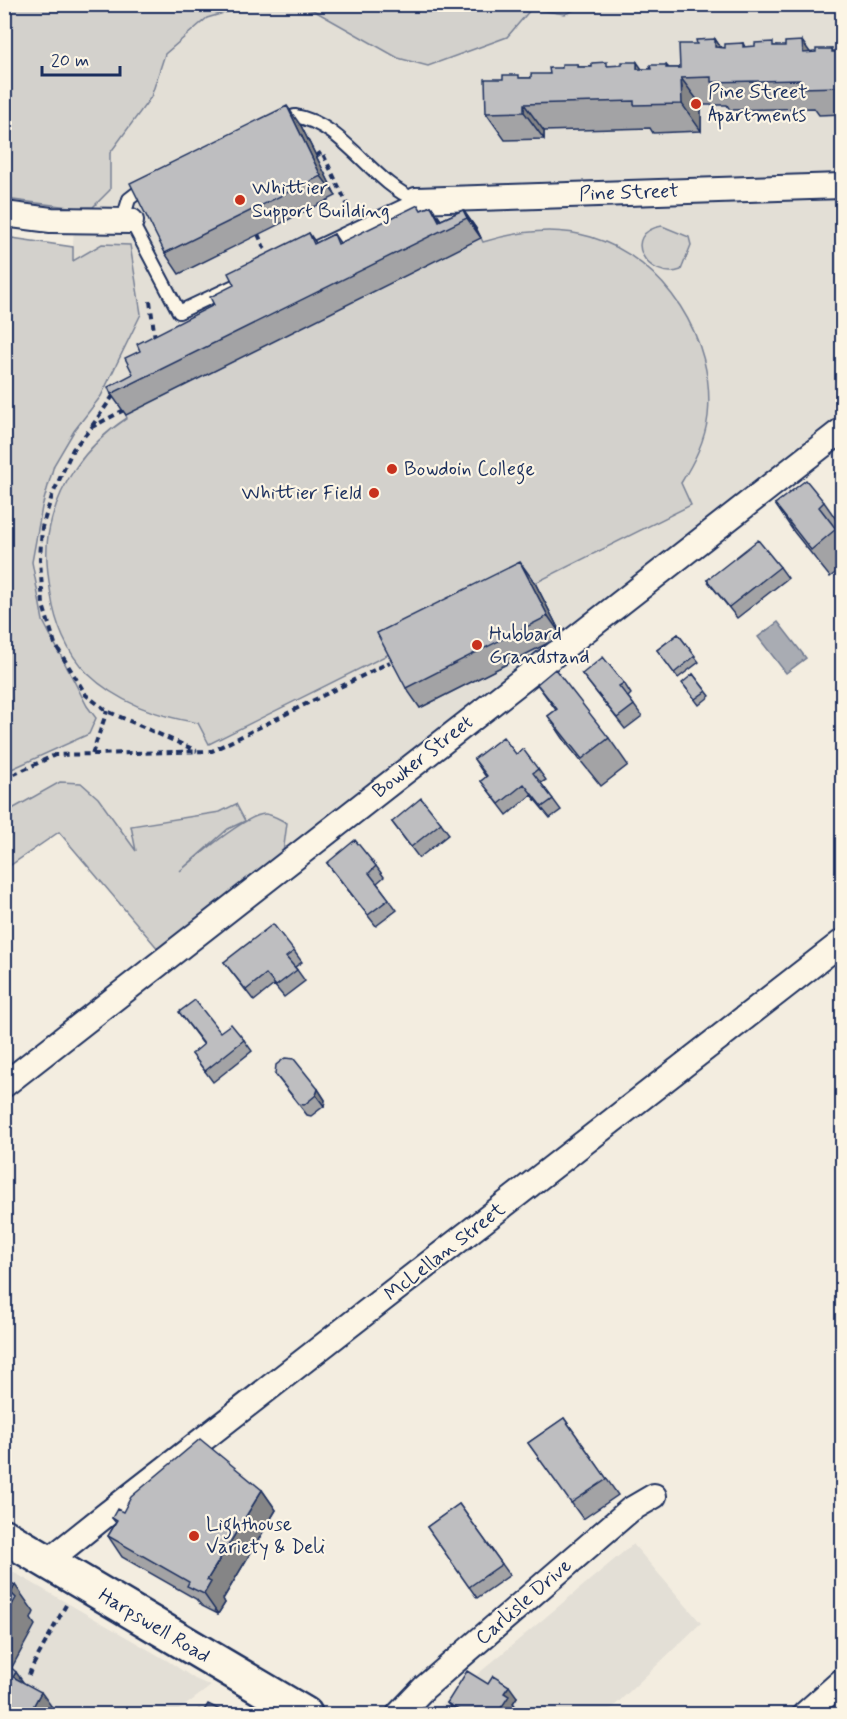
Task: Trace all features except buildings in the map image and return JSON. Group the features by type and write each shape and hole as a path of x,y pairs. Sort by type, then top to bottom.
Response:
{"main road":[{"name":"Harpswell Road","path":"4,1536 305,1714"}],"street":[{"name":"Pine Street","path":"416,200 843,186"},
{"path":"4,214 51,220 131,221"},
{"name":"Bowker Street","path":"4,1085 843,429"},
{"name":"McLellan Street","path":"48,1562 843,942"},
{"name":"Carlisle Drive","path":"399,1714 424,1688 630,1510 654,1496"},
{"path":"805,1714 843,1681"}],"lane":[{"path":"295,116 309,118 323,127 388,184 405,196 416,200 179,312 126,209 129,199 142,189 275,123 295,116"}],"path":[{"path":"316,156 322,152 358,227"},
{"path":"149,348 179,312"},
{"path":"118,389 92,427 73,449 52,496 42,527 43,605 55,645 86,695 106,711 197,752"},
{"path":"92,427 124,410"},
{"path":"4,779 55,755 212,751 390,662"},
{"path":"92,754 106,711"},
{"path":"29,1675 30,1669 68,1602"}],"shaded area":[{"path":"4,5 251,5 207,18 165,54 151,97 110,153 110,190 93,207 77,208 5,199"},
{"name":"Bowdoin College","path":"5,5 842,5 842,421 159,950 59,832 5,869 5,590 72,261 75,211 5,199"},
{"path":"280,5 585,5 565,14 531,9 507,37 428,66 398,58 313,10"},
{"path":"662,226 689,237 691,245 681,270 669,272 658,269 643,255 640,246 642,238 649,230"},
{"name":"Whittier Field","path":"477,230 483,242 537,231 564,232 591,237 618,248 642,264 663,283 680,306 694,332 704,359 708,387 708,416 702,443 681,483 691,505 535,583 562,636 420,708 391,653 209,744 198,723 139,707 112,692 87,673 68,647 59,627 49,580 47,543 52,518 66,484 75,468 98,441 127,418 122,407"},
{"path":"5,237 73,247 73,261 102,244 130,245 141,314 101,396 74,431 54,465 42,507 32,562 43,621 87,706 96,718 89,734 5,772"},
{"path":"778,622 806,658 786,673 758,637"},
{"path":"60,782 81,783 98,798 136,851 131,826 220,812 236,804 245,821 228,829 180,871 234,829 246,821 265,814 287,823 283,853 159,950 59,832 5,869 5,813"},
{"path":"633,1544 701,1623 606,1714 430,1714"},
{"path":"8,1569 168,1661 195,1679 211,1686 174,1714 5,1714 4,1572"}],"place":[{"name":"Pine Street Apartments","path":"696,104"},
{"name":"Whittier Support Building","path":"240,200"},
{"name":"Bowdoin College","path":"392,469"},
{"name":"Whittier Field","path":"374,493"},
{"name":"Hubbard Grandstand","path":"477,645"},
{"name":"Lighthouse Variety & Deli","path":"194,1536"}]}
